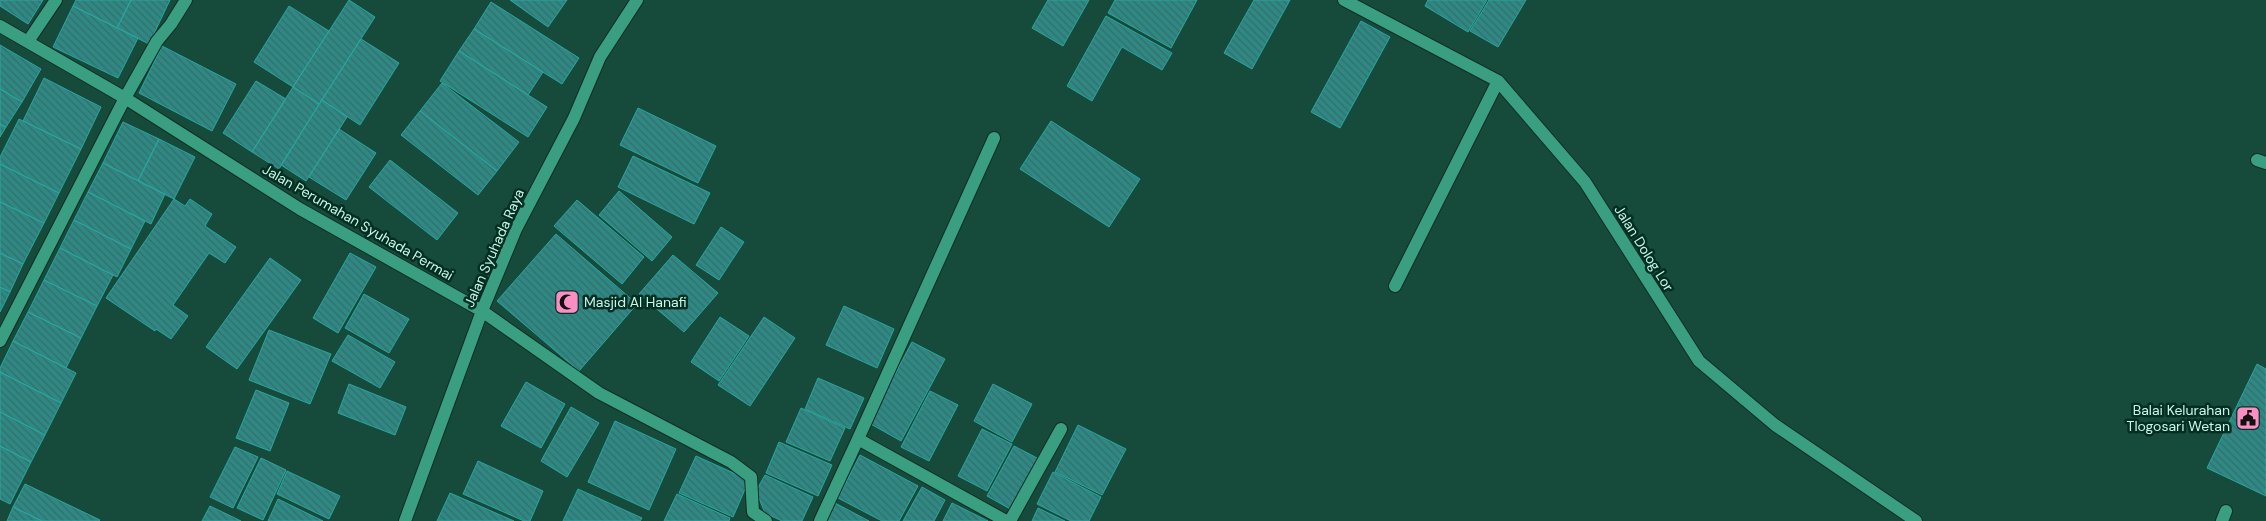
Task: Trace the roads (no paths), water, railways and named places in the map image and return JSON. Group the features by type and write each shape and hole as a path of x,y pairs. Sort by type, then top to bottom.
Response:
{"street":[{"path":"29,40 56,0"},
{"path":"0,341 125,98 157,41 171,24 186,0"},
{"name":"Jalan Syuhada Raya","path":"405,521 482,311 516,229 574,118 600,57 636,0"},
{"name":"Jalan Dolog Lor","path":"1344,0 1498,81 1585,182 1699,361 1774,425 1916,521"},
{"name":"Jalan Perumahan Syuhada Permai","path":"0,26 29,40 125,98 300,209 482,311 599,392 731,462 750,477 753,512 766,521"},
{"path":"1395,286 1498,81"},
{"path":"820,521 994,138"},
{"path":"1010,521 1061,429"},
{"path":"858,438 1006,521"}],"place":[{"name":"Masjid Al Hanafi","path":"567,302"},
{"name":"Balai Kelurahan Tlogosari Wetan","path":"2248,418"}]}
